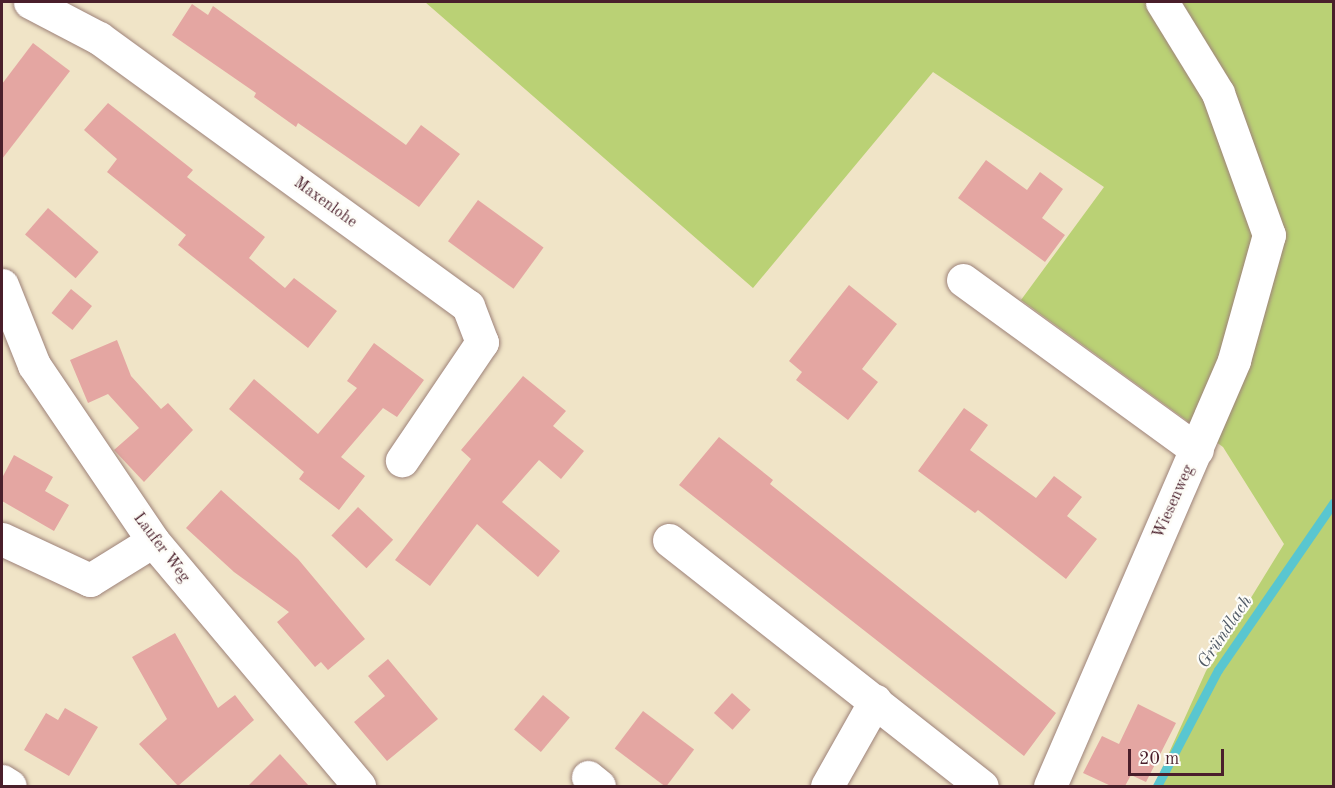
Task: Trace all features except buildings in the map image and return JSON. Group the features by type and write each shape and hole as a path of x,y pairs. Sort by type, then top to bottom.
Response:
{"street":[{"name":"Maxenlohe","path":"30,2 99,38 468,306 482,342 402,460"},
{"path":"1162,2 1218,93 1269,235 1234,360 1197,450"},
{"name":"Wiesenweg","path":"963,280 1197,450 1050,786"},
{"name":"Laufer Weg","path":"2,285 34,365 153,542 359,786"},
{"path":"2,539 90,580 153,542"},
{"path":"669,540 982,786"},
{"path":"827,786 875,701"},
{"path":"2,780 10,786"}],"green space":[{"path":"425,2 1333,2 1333,786 1154,786 1206,671 1284,544 1223,447 1021,300 1104,187 933,72 753,288"}],"waterway":[{"name":"Gründlach","path":"1157,786 1218,670 1334,502"}]}
